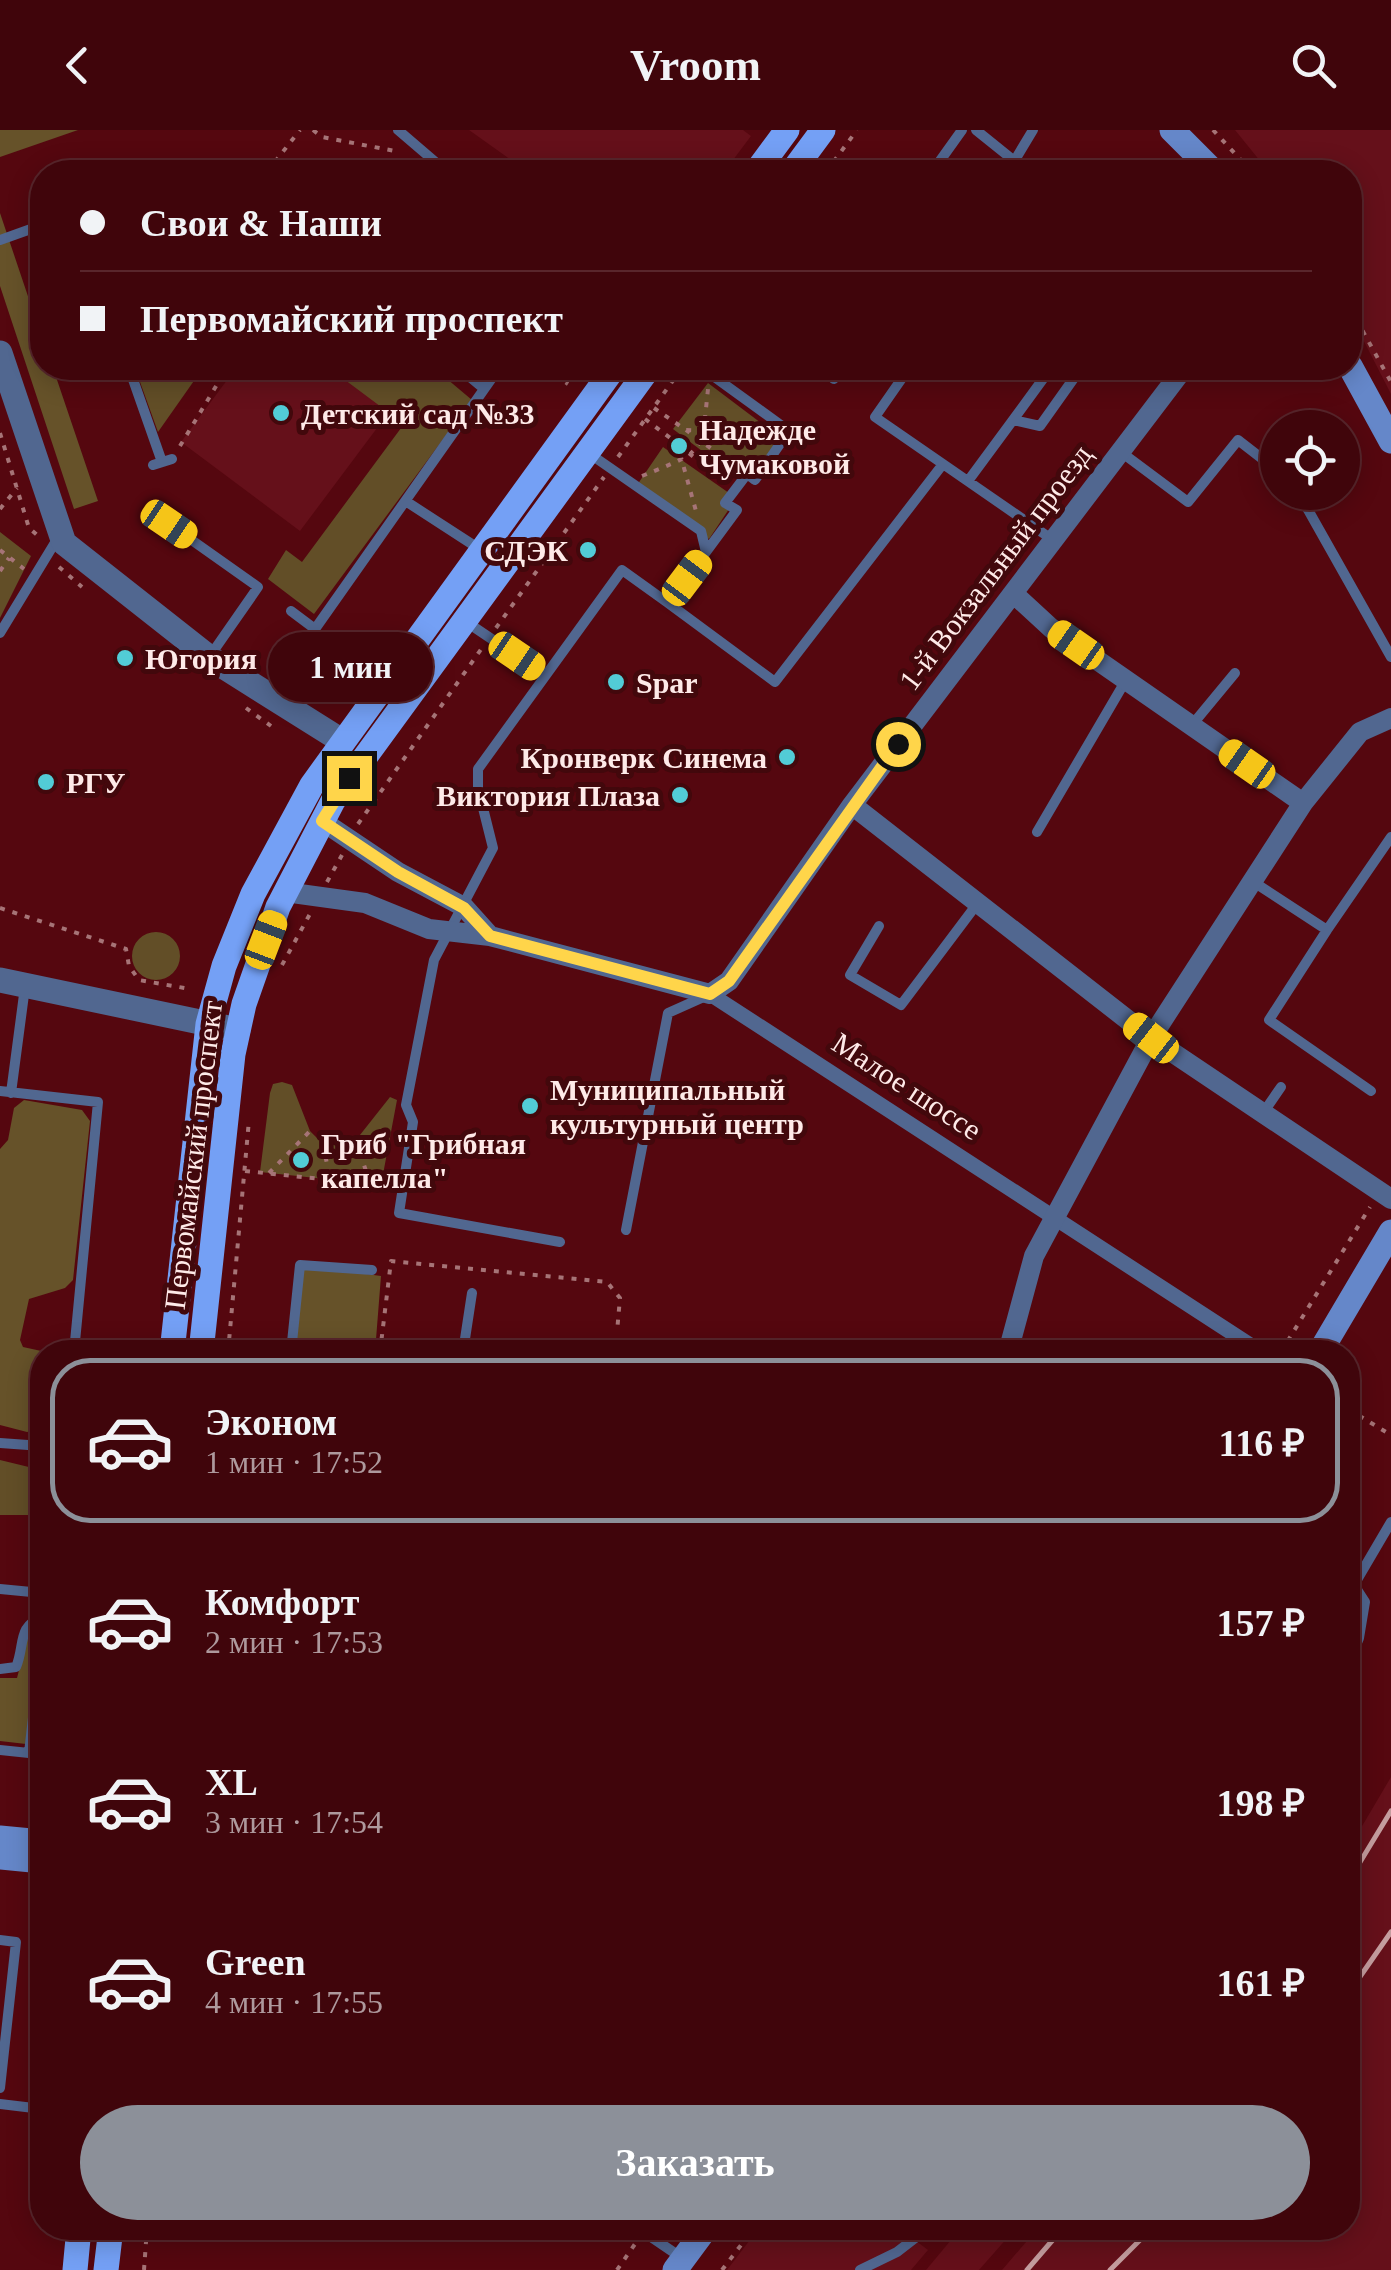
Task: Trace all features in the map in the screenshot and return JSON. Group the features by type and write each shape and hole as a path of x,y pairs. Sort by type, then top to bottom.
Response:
{"main road":[{"path":"764,160 785,130"},
{"path":"803,160 823,130"},
{"path":"1172,130 1202,160"},
{"name":"Первомайский проспект","path":"173,1340 208,1024 224,966 253,894 286,830 342,741 605,380"},
{"name":"Первомайский проспект","path":"202,1340 238,1030 253,973 285,892 322,821 640,380"},
{"path":"1358,380 1391,440"},
{"path":"1328,1340 1387,1248"},
{"path":"0,1838 30,1841"},
{"path":"0,1857 30,1860"},
{"path":"75,2270 79,2240"},
{"path":"106,2270 109,2240"},
{"path":"679,2264 697,2240"}],"street":[{"path":"0,353 60,536 86,564 210,658 342,741"},
{"name":"1-й Вокзальный проезд","path":"710,994 729,981 852,805 1175,380"},
{"path":"1013,593 1051,628 1303,802"},
{"path":"1011,1340 1034,1256 1151,1038 1303,802 1360,732 1391,718"},
{"path":"852,805 1151,1038 1385,1195"},
{"path":"322,821 464,908 490,936"},
{"name":"Малое шоссе","path":"285,892 365,903 430,929 490,936 710,994 1242,1340"},
{"path":"13,983 238,1030"}],"lane":[{"path":"398,130 430,160"},
{"path":"941,160 962,130"},
{"path":"976,130 1015,160 1033,130"},
{"path":"0,240 30,229"},
{"path":"133,380 162,462"},
{"path":"474,380 484,388"},
{"path":"291,612 315,629 490,380"},
{"path":"668,604 737,510 726,503 747,474 754,480 789,431 719,380"},
{"path":"901,380 875,417 1053,540"},
{"path":"968,481 1042,380"},
{"path":"1013,420 1040,426 1072,380"},
{"path":"1120,452 1188,502 1238,440 1260,457"},
{"path":"587,452 701,531 706,552"},
{"path":"560,1242 399,1213 413,1122 406,1105 434,960 494,848 478,788 478,769 622,570 775,682 943,464"},
{"path":"407,502 481,550"},
{"path":"1308,510 1391,657"},
{"path":"169,524 258,586 210,658"},
{"path":"0,634 60,536"},
{"path":"464,620 545,675"},
{"path":"1192,725 1235,673"},
{"path":"1037,832 1126,680"},
{"path":"1371,1090 1305,1051 1268,1020 1391,837"},
{"path":"1252,881 1327,930"},
{"path":"879,926 850,975 901,1005 978,903"},
{"path":"13,983 6,1092 98,1102 75,1340"},
{"path":"626,1230 668,1013 710,994"},
{"path":"1263,1113 1281,1086"},
{"path":"292,1340 300,1265 372,1270"},
{"path":"465,1340 472,1293"},
{"path":"0,1443 30,1445"},
{"path":"1360,1569 1391,1522"},
{"path":"0,1589 30,1592"},
{"path":"1360,1596 1364,1602 1360,1627"},
{"path":"0,1669 16,1666 23,1633 30,1625"},
{"path":"0,1750 29,1753 30,1744"},
{"path":"0,1940 16,1942 0,2088"},
{"path":"0,2104 30,2107"},
{"path":"653,2240 679,2264"},
{"path":"860,2270 912,2240"}],"path":[{"path":"276,160 300,130"},
{"path":"313,130 322,138 424,156"},
{"path":"835,160 857,130"},
{"path":"1213,130 1241,160"},
{"path":"1362,330 1391,382"},
{"path":"162,462 220,380"},
{"path":"562,380 568,384"},
{"path":"278,975 372,799 673,380"},
{"path":"629,482 693,457 704,432 707,380"},
{"path":"646,419 718,476 728,462 653,408"},
{"path":"686,430 787,434"},
{"path":"677,443 701,531"},
{"path":"0,509 17,488"},
{"path":"0,551 34,578"},
{"path":"0,570 9,557"},
{"path":"0,908 126,949 129,966 139,980 190,989"},
{"path":"229,1340 250,1118"},
{"path":"269,1173 310,1131"},
{"path":"356,1140 370,1184"},
{"path":"322,1144 330,1179"},
{"path":"245,1172 403,1188"},
{"path":"1289,1340 1385,1195"},
{"path":"381,1340 391,1260 607,1282 620,1298 616,1340"},
{"path":"1360,1417 1391,1436"},
{"path":"144,2270 147,2240"},
{"path":"617,2270 635,2240"},
{"path":"722,2270 745,2240"}],"shaded area":[{"path":"0,130 78,130 0,157"},
{"path":"469,130 743,130 751,136 733,160 511,160"},
{"path":"1235,130 1391,130 1391,394 1362,337 1362,160 1259,160"},
{"path":"0,213 30,302 30,376 0,286"},
{"path":"31,380 57,380 98,501 74,509"},
{"path":"139,380 195,380 158,432"},
{"path":"227,380 413,380 300,531 181,442"},
{"path":"345,380 448,380 472,400 314,614 268,579 286,550 302,562 404,424"},
{"path":"708,383 781,438 754,474 747,469 739,479 673,429"},
{"path":"663,447 729,493 729,509 709,539 635,488"},
{"path":"0,532 31,556 0,618"},
{"path":"156,932 173,939 180,956 173,973 156,980 139,973 132,956 139,939"},
{"path":"273,1084 292,1085 310,1131 323,1144 356,1140 390,1097 397,1100 381,1185 260,1172 270,1093"},
{"path":"24,1100 82,1110 90,1121 73,1280 65,1288 29,1299 20,1340 23,1347 30,1349 27,1432 0,1425 0,1149 8,1140 14,1108"},
{"path":"300,1265 381,1276 376,1340 292,1340"},
{"path":"0,1460 30,1467 30,1515 0,1515"},
{"path":"29,1632 30,1710 26,1744 0,1741 0,1678 17,1678"},
{"path":"1391,1777 1391,2270 1002,2270 1028,2240 1360,2240 1360,1830"},
{"path":"750,2240 915,2240 928,2250 911,2270 727,2270"},
{"path":"951,2240 1005,2240 979,2270 926,2270"}],"railway":[{"path":"1360,1862 1391,1811"},
{"path":"1360,1977 1391,1932"},
{"path":"1027,2270 1053,2240"},
{"path":"1110,2270 1140,2240"}],"place":[{"name":"Детский сад №33","path":"281,413"},
{"name":"Надежде Чумаковой","path":"679,446"},
{"name":"СДЭК","path":"588,550"},
{"name":"Югория","path":"125,658"},
{"name":"Spar","path":"616,682"},
{"name":"Кронверк Синема","path":"787,757"},
{"name":"РГУ","path":"46,782"},
{"name":"Виктория Плаза","path":"680,795"},
{"name":"Муниципальный культурный центр","path":"530,1106"},
{"name":"Гриб \"Грибная капелла\"","path":"301,1160"}],"route":[{"path":"349,778 322,821 398,872 464,908 490,936 710,994 729,981 898,744"}]}
